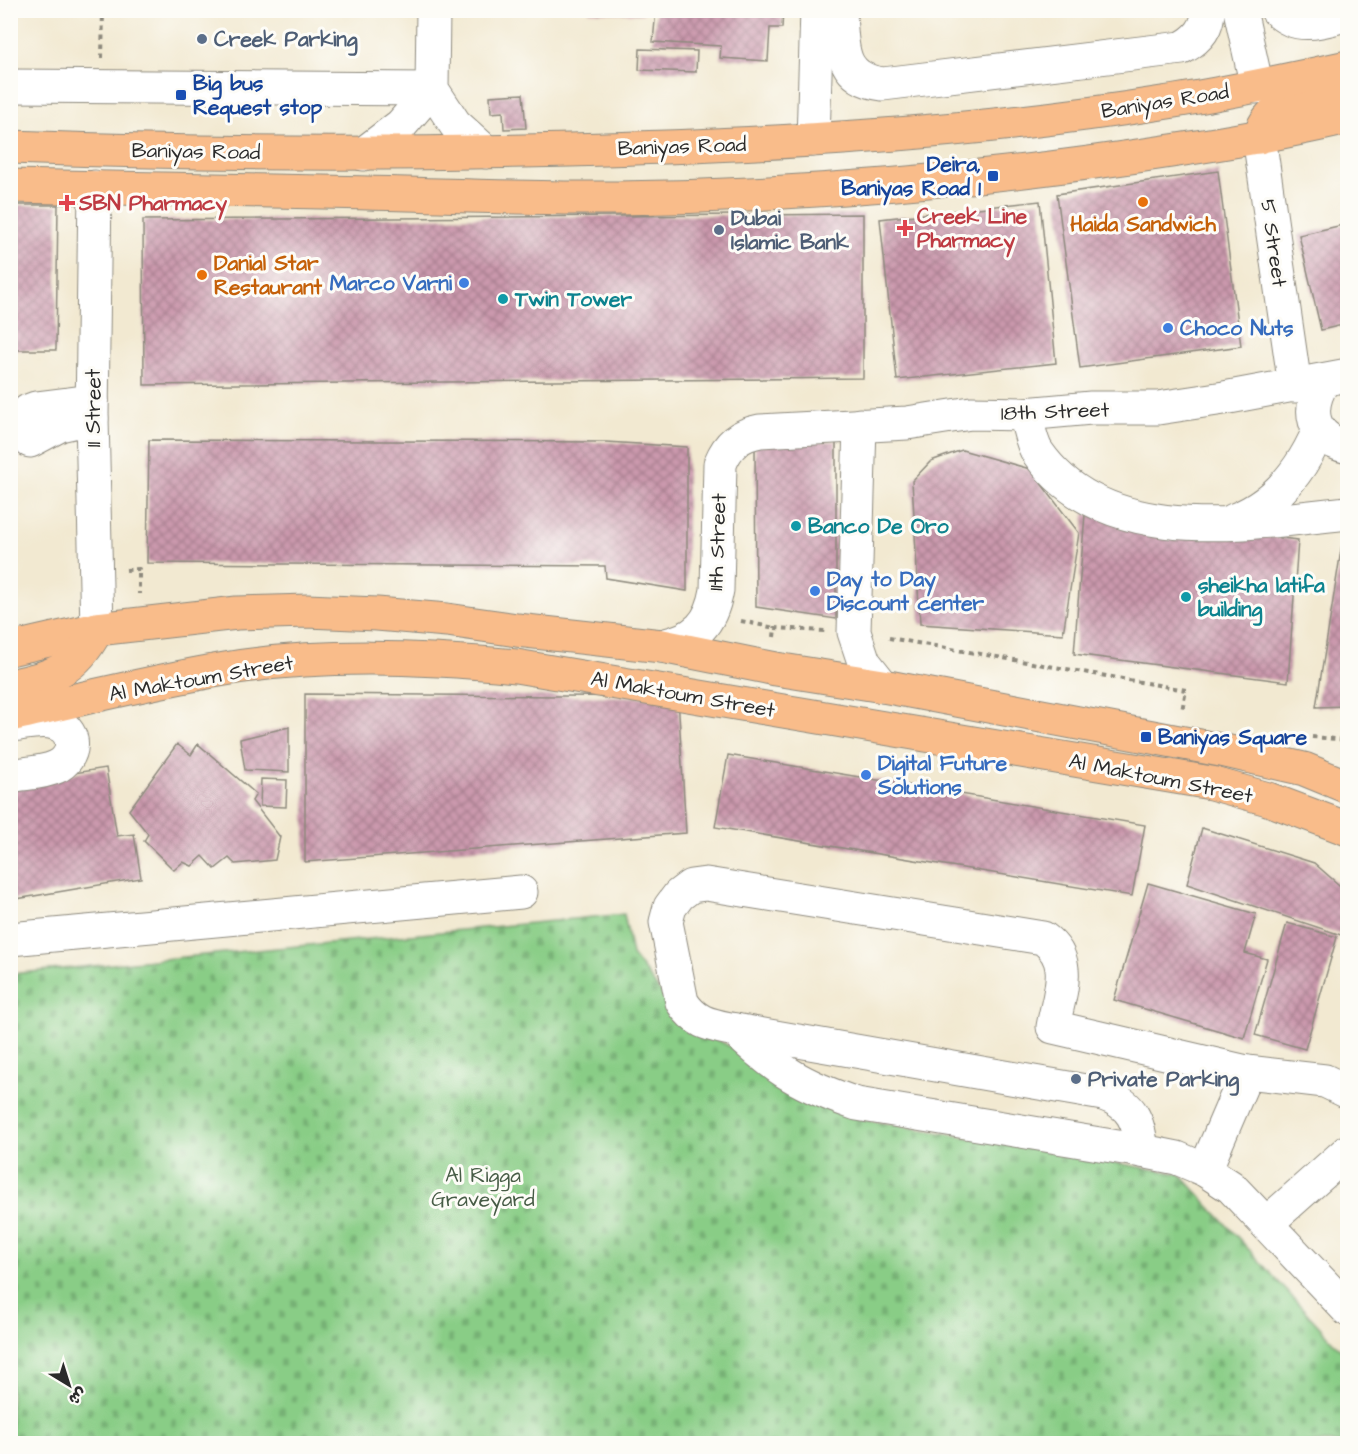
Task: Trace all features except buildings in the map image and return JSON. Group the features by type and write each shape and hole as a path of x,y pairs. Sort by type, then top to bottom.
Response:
{"main road":[{"name":"Baniyas Road","path":"10,147 363,154 640,148 813,140 996,125 1162,104 1347,68"},
{"path":"859,188 881,178 926,167 1225,126 1237,120 1247,111 1257,87"},
{"path":"1259,137 1268,118 1284,105 1347,88"},
{"name":"Baniyas Road","path":"10,186 497,198 738,195 859,188 1005,174 1170,152 1259,137 1347,118"},
{"name":"Al Maktoum Street","path":"10,649 97,629 237,613 307,611 447,620 662,646 883,686 1221,750 1304,769 1347,787"},
{"path":"10,686 41,679 75,661 88,646 97,629"},
{"name":"Al Maktoum Street","path":"10,715 136,686 226,669 299,661 371,658 444,660 516,666 1211,783 1268,799 1347,829"},
{"path":"1304,769 1347,775"}],"street":[{"path":"433,10 432,88 455,124 486,152"},
{"path":"813,140 817,10"},
{"path":"840,10 843,52 848,65 856,76 869,82 883,84 1182,48 1199,36 1205,27 1208,10"},
{"path":"1240,10 1257,87"},
{"path":"1277,10 1290,20 1302,23 1314,23 1347,14"},
{"path":"10,86 432,88"},
{"path":"363,154 401,125 432,88"},
{"name":"5 Street","path":"1259,137 1322,380"},
{"name":"11 Street","path":"95,187 92,409 97,629"},
{"path":"1322,380 1313,404 1314,418 1319,430 1327,438 1347,447"},
{"name":"18th Street","path":"760,431 907,423 970,413 1024,414 1091,408 1158,408 1322,380"},
{"path":"22,433 60,425 92,409"},
{"path":"1024,414 1037,452 1058,475 1082,494 1110,508 1140,517 1180,523 1221,525 1347,513"},
{"path":"860,425 854,632 864,662 883,686"},
{"path":"1221,525 1258,508 1289,482 1301,466 1319,430"},
{"name":"11th Street","path":"662,646 679,642 694,634 706,622 714,607 717,590 720,464 725,451 734,440 746,433 760,431"},
{"path":"10,724 46,722 58,724 67,730 72,741 71,752 65,762 55,768 10,776"},
{"path":"1142,1151 1140,1128 1136,1119 1122,1103 1103,1094 735,1030 699,1021 689,1013 682,1002 666,922 670,907 679,895 691,886 706,884 1043,938 1054,946 1061,957 1063,970 1053,1027 1247,1072 1325,1081 1347,1092"},
{"path":"10,939 521,892"},
{"path":"735,1030 761,1055 790,1076 822,1093 857,1104 1142,1151 1177,1158 1205,1170 1231,1187 1347,1310"},
{"path":"1205,1170 1247,1072"},
{"path":"1267,1223 1347,1151"}],"path":[{"path":"769,667 775,628 854,632 1186,690 1181,710 1192,713"},
{"path":"1308,736 1347,740"}],"green space":[{"name":"Al Rigga Graveyard","path":"624,914 632,955 682,1020 860,1119 1180,1174 1347,1357 1347,1443 11,1444 11,974"}],"place":[{"name":"Creek Parking","path":"202,39"},
{"name":"Big bus Request stop","path":"181,95"},
{"name":"Deira, Baniyas Road 1","path":"993,176"},
{"name":"Haida Sandwich","path":"1143,202"},
{"name":"SBN Pharmacy","path":"67,203"},
{"name":"Creek Line Pharmacy","path":"905,228"},
{"name":"Dubai Islamic Bank","path":"719,230"},
{"name":"Danial Star Restaurant","path":"202,275"},
{"name":"Marco Varni","path":"464,283"},
{"name":"Twin Tower","path":"503,299"},
{"name":"Choco Nuts","path":"1168,328"},
{"name":"Banco De Oro","path":"796,526"},
{"name":"Day to Day Discount center","path":"815,591"},
{"name":"sheikha latifa building","path":"1186,597"},
{"name":"Baniyas Square","path":"1146,737"},
{"name":"Digital Future Solutions","path":"866,775"},
{"name":"Private Parking","path":"1076,1079"}]}
